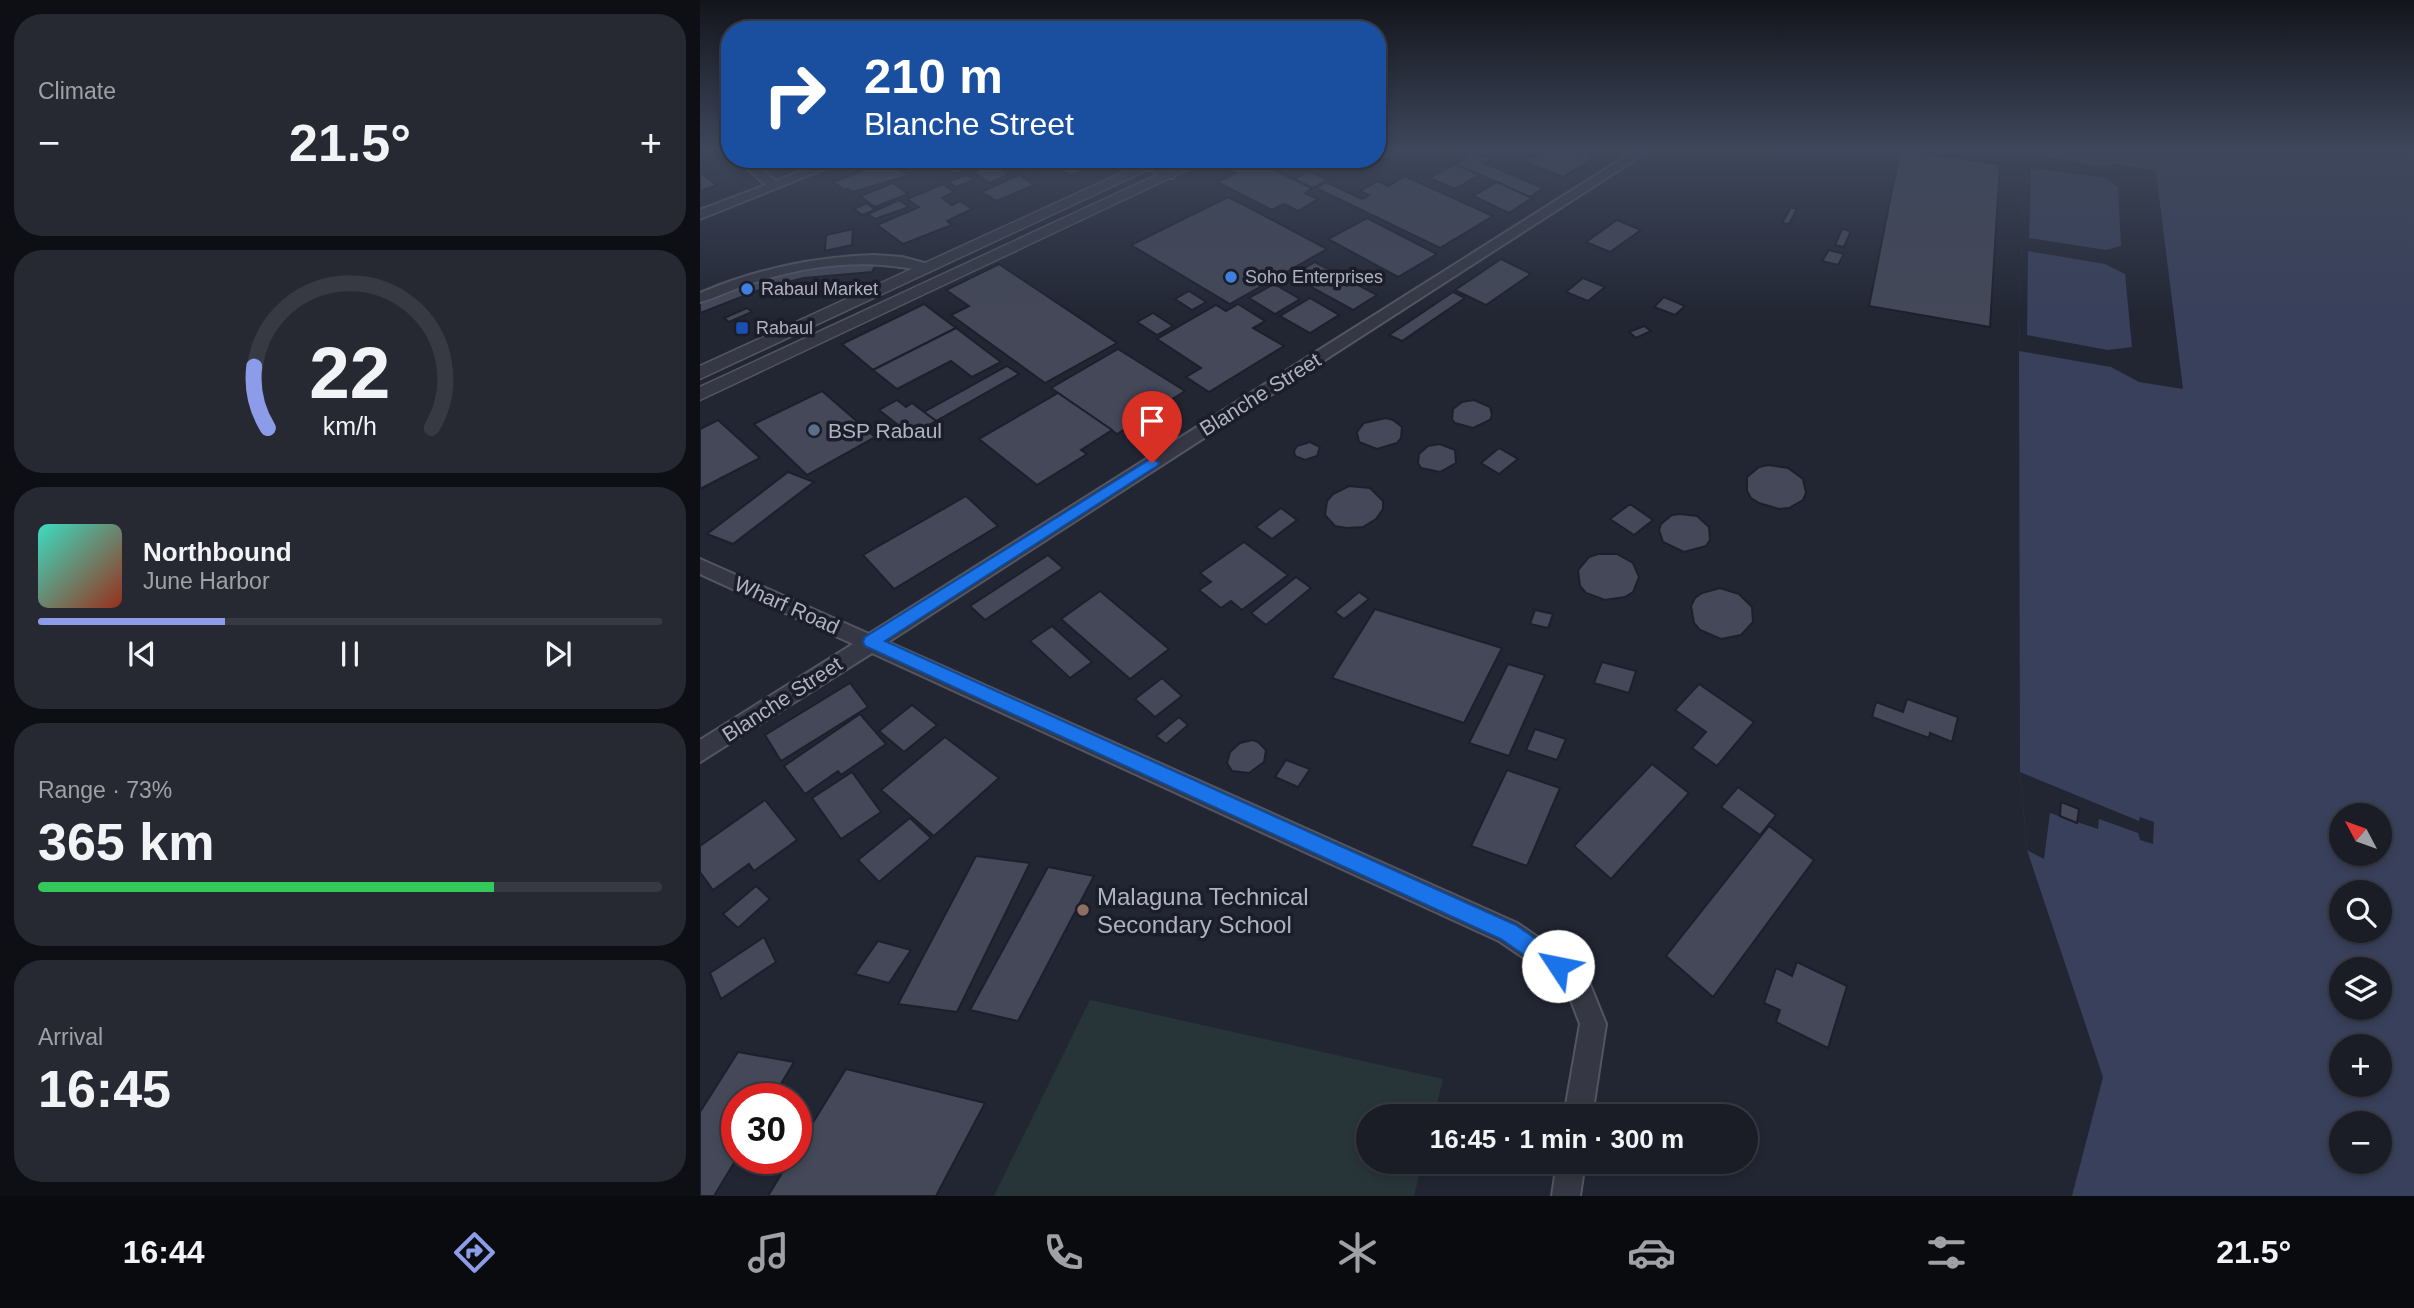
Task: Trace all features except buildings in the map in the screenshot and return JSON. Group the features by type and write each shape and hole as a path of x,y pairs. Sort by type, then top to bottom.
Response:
{"street":[{"path":"700,215 724,206"},
{"path":"700,373 1065,206"},
{"path":"700,394 1074,206"},
{"name":"Blanche Street","path":"700,752 1555,206"},
{"path":"700,298 763,275 813,264 895,259 927,268"},
{"name":"Wharf Road","path":"700,566 1508,932 1558,966 1578,986 1593,1024 1580,1104"},
{"path":"1566,1196 1569,1174"}],"shaded area":[{"path":"1090,1000 1443,1079 1437,1104 1356,1104 1356,1174 1419,1174 1414,1196 994,1196"}],"water":[{"path":"2023,206 2414,206 2414,1196 2072,1196 2103,1077 2027,850 2020,772 2019,351"}],"pier":[{"path":"2023,206 2030,206 2029,238 2106,250 2121,246 2119,206 2160,206 2183,389 2139,382 2111,367 2019,351","holes":["2028,251 2105,264 2125,274 2132,347 2108,350 2027,335"]},
{"path":"2020,772 2139,821 2140,817 2154,822 2153,844 2140,840 2138,833 2099,819 2098,829 2050,813 2044,859 2027,850"}],"place":[{"name":"Soho Enterprises","path":"1231,277"},
{"name":"Rabaul Market","path":"747,289"},
{"name":"Rabaul","path":"742,328"},
{"name":"BSP Rabaul","path":"814,430"},
{"name":"Malaguna Technical Secondary School","path":"1083,910"}],"route":[{"path":"1152,463 871,642 1508,932 1558,966"}]}
